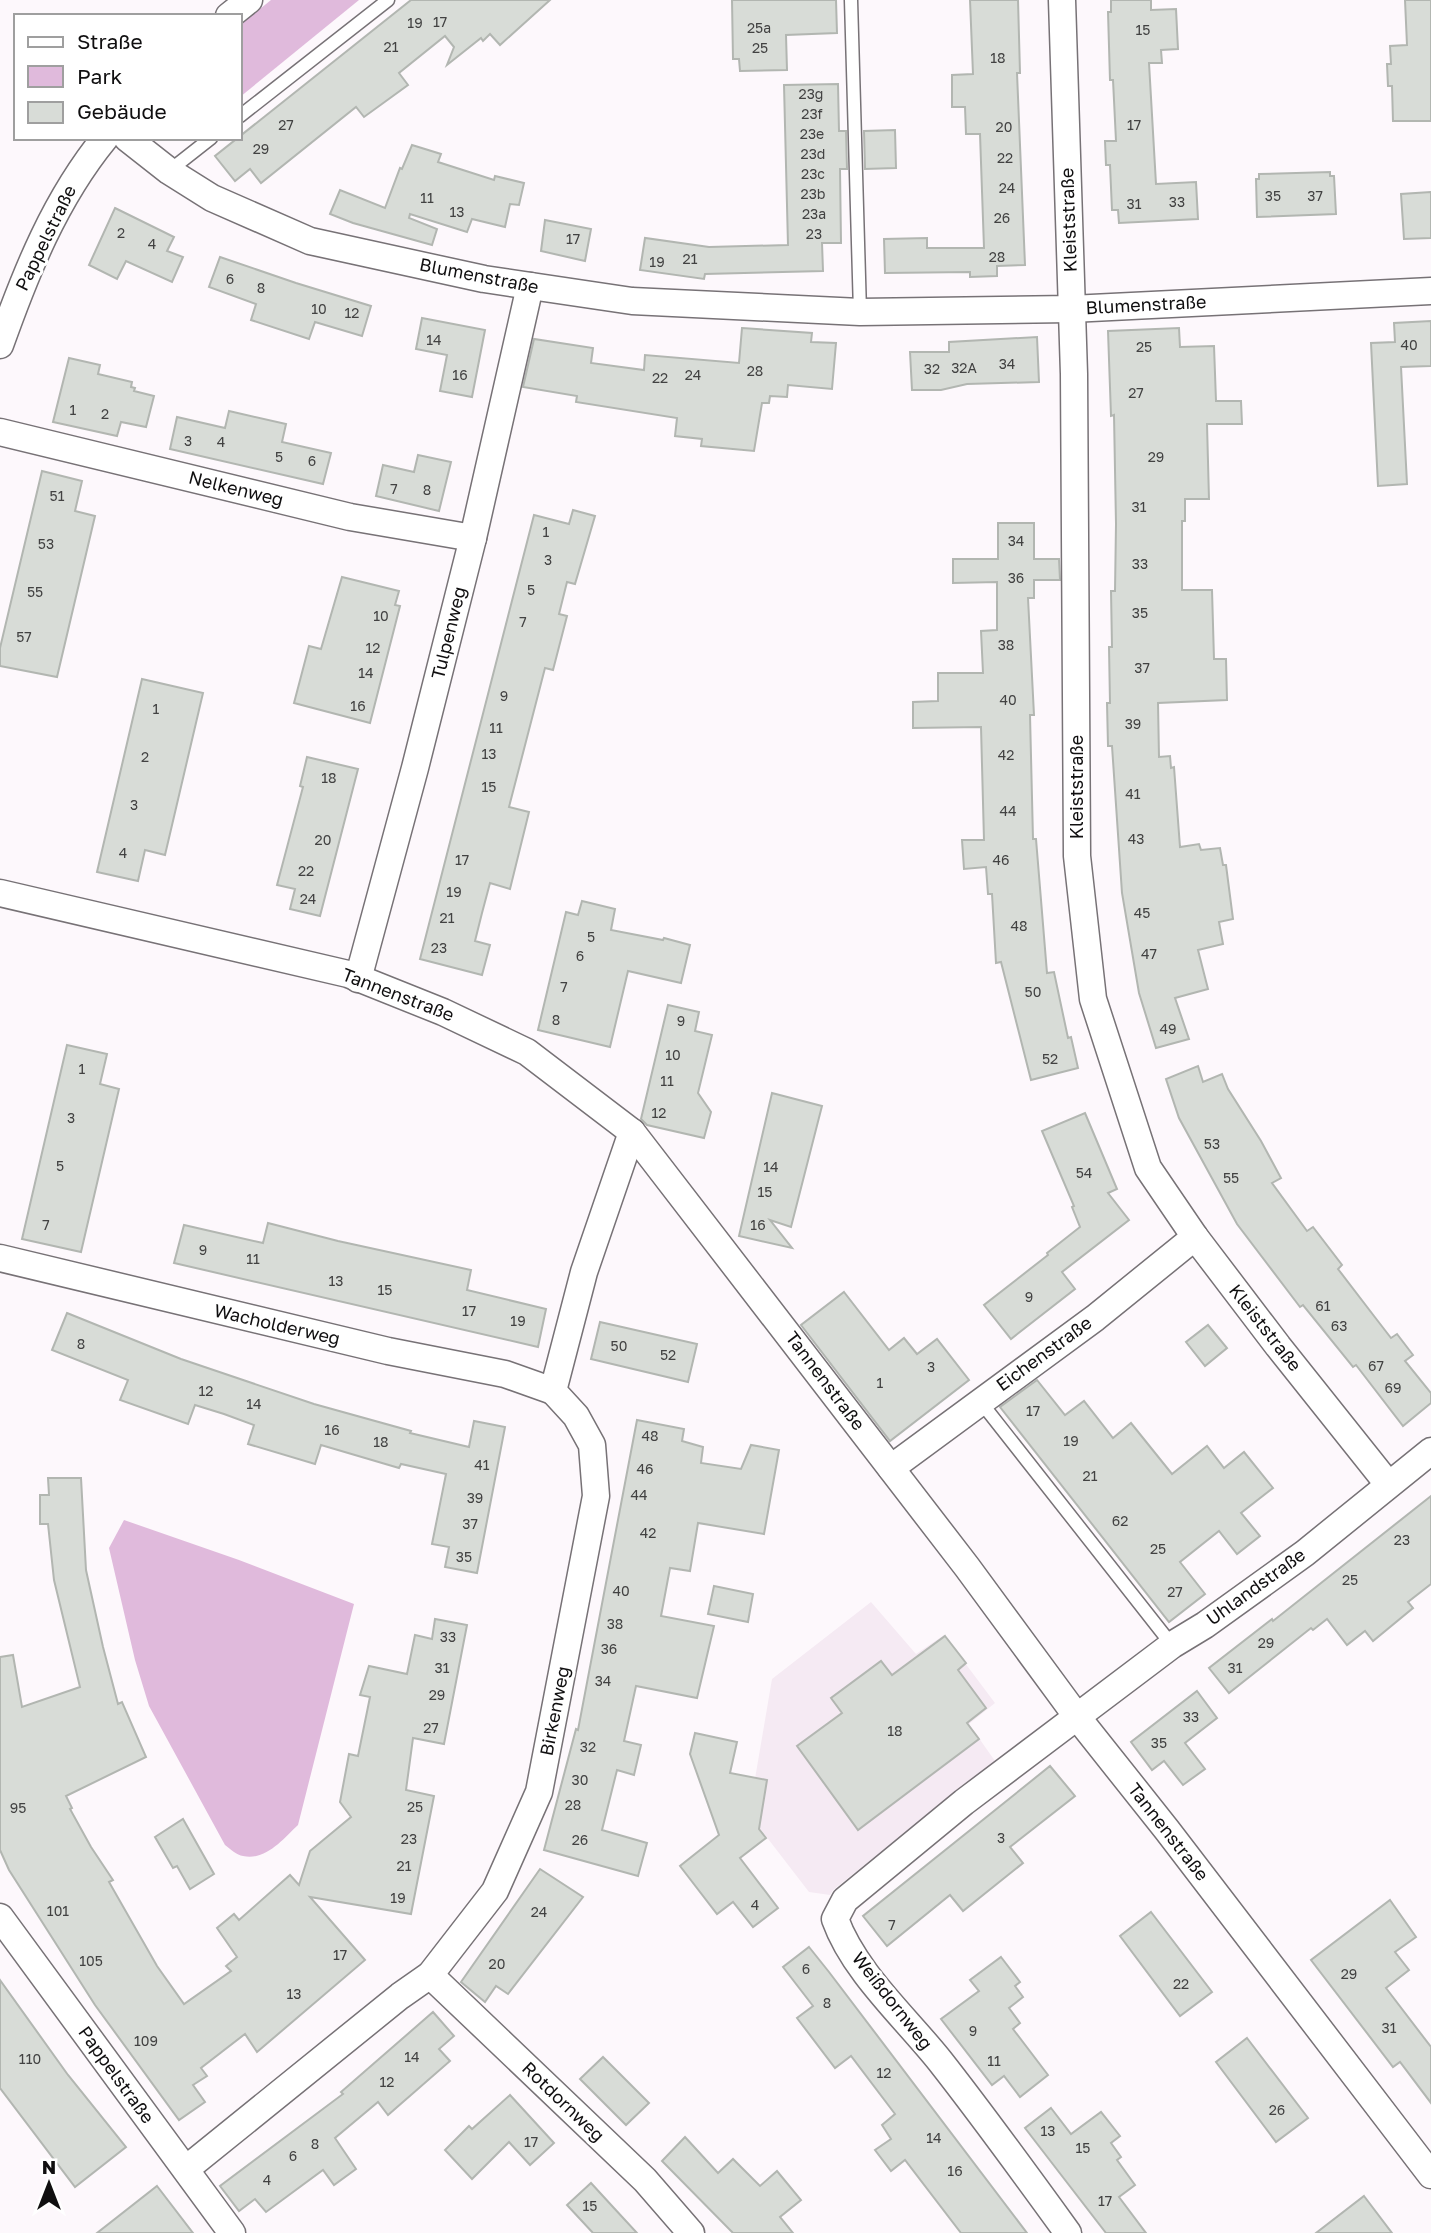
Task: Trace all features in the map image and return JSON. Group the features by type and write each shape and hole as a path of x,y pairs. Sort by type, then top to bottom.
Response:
{"street":[{"path":"232,14 249,0"},
{"name":"Kleiststraße","path":"1062,0 1074,374 1077,856 1094,999 1148,1168 1195,1237 1388,1484"},
{"name":"Pappelstraße","path":"0,345 36,250 82,165 103,140"},
{"name":"Blumenstraße","path":"130,140 169,171 212,198 310,241 484,279 632,301 860,312 1072,309 1431,291"},
{"name":"Tulpenweg","path":"358,979 473,538 530,286"},
{"name":"Nelkenweg","path":"0,432 350,517 473,538"},
{"name":"Tannenstraße","path":"0,893 348,974 443,1012 527,1052 632,1132 967,1567 1078,1718 1431,2175"},
{"path":"553,1391 584,1272 632,1132"},
{"name":"Eichenstraße","path":"891,1468 1095,1318 1195,1237"},
{"name":"Wacholderweg","path":"0,1258 388,1351 505,1374 553,1391"},
{"name":"Birkenweg","path":"186,2169 400,1996 430,1975 495,1891 539,1792 596,1496 592,1445 576,1416 553,1391"},
{"name":"Uhlandstraße","path":"1078,1718 1172,1646 1305,1553 1431,1451"},
{"name":"Weißdornweg","path":"1068,2233 940,2061 867,1973 841,1935 835,1919 845,1900 964,1802 1078,1718"},
{"name":"Pappelstraße","path":"0,1917 232,2233"},
{"name":"Rotdornweg","path":"430,1975 645,2180 691,2233"}],"lane":[{"path":"242,114 388,0"},
{"path":"852,0 860,312"},
{"path":"169,171 208,140"},
{"path":"980,1401 1172,1646"}],"shaded area":[{"path":"871,1602 916,1654 944,1635 995,1703 969,1724 995,1761 830,1895 809,1892 749,1814 772,1679"}],"green space":[{"path":"271,0 359,0 242,95 242,23"},
{"path":"124,1520 354,1604 298,1825 267,1852 251,1857 234,1852 225,1845 149,1706 135,1660 109,1548"}],"building":[{"path":"411,0 550,0 500,45 490,34 447,65 454,47 445,36 399,73 408,85 364,117 356,107 261,183 250,169 235,181 215,156 235,140 242,140 242,135"},
{"path":"732,0 836,0 837,33 786,35 787,70 740,71 739,59 733,59"},
{"path":"970,0 1018,0 1020,73 1017,73 1025,265 997,266 997,276 970,277 970,272 885,273 884,239 927,238 927,248 984,248 980,134 966,134 965,107 952,107 952,75 973,74"},
{"path":"1111,0 1151,0 1151,10 1176,9 1178,49 1161,50 1162,63 1149,63 1156,184 1196,182 1198,219 1119,223 1118,210 1112,210 1110,165 1106,165 1105,141 1116,141 1113,80 1110,80 1108,12 1111,12"},
{"path":"1405,0 1431,0 1431,121 1393,121 1392,86 1388,86 1387,64 1391,64 1390,46 1407,45"},
{"path":"838,84 839,131 846,131 847,169 840,169 841,243 822,243 823,271 705,274 704,279 640,270 645,238 709,247 788,245 784,85"},
{"path":"895,130 896,168 865,169 864,131"},
{"path":"412,145 441,154 438,162 494,180 495,176 524,183 519,205 510,204 505,227 472,219 467,232 410,214 409,218 437,229 432,245 330,214 340,190 385,208"},
{"path":"1330,172 1330,176 1334,176 1336,214 1257,217 1256,179 1259,179 1259,174"},
{"path":"1431,192 1431,238 1404,239 1401,194"},
{"path":"115,208 174,237 167,251 183,257 172,282 126,261 117,279 89,265"},
{"path":"545,220 591,229 585,261 541,251"},
{"path":"220,257 371,306 362,336 315,322 309,339 251,320 256,304 209,287"},
{"path":"422,318 485,330 472,397 440,391 447,355 416,349"},
{"path":"1431,321 1431,366 1401,367 1407,484 1378,486 1371,343 1395,342 1394,323"},
{"path":"742,328 812,333 811,342 836,343 832,389 788,385 787,397 770,396 769,403 762,403 754,451 701,446 702,439 675,436 677,418 576,402 577,396 523,387 534,339 593,348 591,363 644,370 645,355 739,363"},
{"path":"1179,328 1180,347 1214,346 1216,401 1241,401 1242,424 1207,424 1209,499 1185,499 1185,521 1182,521 1182,590 1212,590 1214,659 1226,659 1227,700 1158,703 1159,757 1170,756 1171,768 1174,767 1180,847 1199,844 1201,850 1220,848 1223,865 1226,865 1233,919 1219,922 1223,944 1198,950 1208,989 1175,998 1189,1039 1156,1048 1139,993 1122,893 1112,746 1108,746 1111,591 1115,591 1116,524 1114,415 1111,416 1108,331"},
{"path":"1037,337 1039,382 967,384 941,390 912,390 910,352 949,352 949,342"},
{"path":"69,358 100,365 98,374 132,382 134,391 154,396 146,427 121,422 117,436 53,422"},
{"path":"229,411 286,424 282,442 331,453 323,484 170,449 177,417 225,428"},
{"path":"418,455 451,462 439,511 376,496 383,465 414,472"},
{"path":"42,471 82,481 75,511 95,516 57,677 0,666 0,648"},
{"path":"573,510 595,516 575,584 567,582 559,614 567,616 553,670 545,668 509,807 529,812 510,889 490,883 475,941 490,945 482,975 420,959 534,515 569,524"},
{"path":"998,523 1034,523 1034,559 1059,559 1060,580 1034,580 1034,598 1028,598 1034,715 1030,715 1033,839 1036,839 1047,973 1054,972 1068,1038 1071,1037 1078,1068 1031,1080 1001,962 996,963 992,894 988,894 986,867 964,869 962,840 984,840 981,727 913,728 913,702 938,701 938,673 983,673 981,631 997,630 997,582 953,583 953,559 998,559"},
{"path":"342,577 399,591 395,605 400,606 370,723 294,703 309,646 321,649"},
{"path":"142,679 203,693 165,855 145,850 138,881 97,872"},
{"path":"307,757 358,769 320,916 290,909 295,889 277,885 303,787 300,786"},
{"path":"582,901 615,909 611,930 690,945 681,983 628,971 610,1047 538,1030 566,912 578,915"},
{"path":"668,1005 699,1012 695,1031 712,1035 698,1093 711,1112 704,1138 647,1125 641,1119"},
{"path":"67,1045 107,1054 100,1084 119,1089 81,1252 22,1239"},
{"path":"1198,1066 1203,1082 1222,1074 1228,1089 1281,1178 1272,1183 1307,1231 1313,1227 1342,1265 1338,1269 1391,1338 1397,1334 1413,1355 1405,1361 1431,1393 1431,1403 1403,1426 1356,1365 1353,1367 1303,1305 1300,1307 1237,1224 1179,1118 1166,1079"},
{"path":"772,1093 822,1106 791,1227 770,1220 792,1248 739,1236"},
{"path":"1085,1113 1117,1189 1108,1193 1129,1220 1062,1272 1075,1289 1011,1339 984,1305 1080,1227 1072,1207 1074,1206 1042,1131"},
{"path":"268,1223 471,1270 467,1290 546,1309 538,1347 174,1263 184,1225 263,1243"},
{"path":"844,1292 889,1350 904,1338 917,1354 937,1339 969,1380 890,1441 801,1325"},
{"path":"67,1313 181,1359 314,1404 411,1431 410,1433 469,1447 474,1421 505,1427 477,1573 445,1567 449,1547 432,1544 446,1474 401,1464 399,1468 321,1445 315,1464 248,1444 254,1425 224,1414 195,1405 188,1424 120,1400 128,1380 52,1350"},
{"path":"600,1322 697,1344 688,1382 591,1359"},
{"path":"1208,1325 1227,1348 1205,1366 1186,1342"},
{"path":"1037,1380 1065,1415 1084,1401 1113,1438 1131,1423 1172,1474 1207,1446 1224,1468 1244,1452 1273,1488 1241,1513 1260,1536 1237,1554 1219,1531 1180,1562 1205,1594 1169,1622 1000,1407"},
{"path":"637,1420 684,1429 682,1441 703,1447 701,1463 741,1469 751,1445 779,1450 764,1534 698,1523 690,1571 670,1568 661,1616 714,1626 697,1698 636,1686 624,1741 641,1745 634,1775 617,1770 602,1830 647,1843 638,1876 544,1850 576,1729 578,1730"},
{"path":"48,1478 81,1478 86,1570 103,1647 118,1704 122,1702 146,1757 66,1796 72,1808 70,1809 91,1847 113,1880 109,1882 157,1966 184,2004 231,1971 226,1966 237,1957 217,1928 234,1914 239,1920 290,1875 299,1885 310,1851 351,1817 340,1802 349,1754 358,1756 370,1697 360,1695 369,1666 407,1674 415,1635 432,1639 435,1619 467,1625 444,1744 413,1738 406,1790 434,1796 411,1914 310,1897 365,1960 257,2052 245,2034 201,2068 207,2076 193,2085 205,2102 179,2120 95,2005 9,1870 0,1850 0,1657 13,1655 22,1707 80,1687 54,1580 48,1524 40,1524 40,1495 49,1495"},
{"path":"1431,1496 1431,1584 1408,1602 1413,1608 1373,1641 1365,1631 1347,1645 1327,1619 1313,1630 1311,1628 1229,1693 1209,1668"},
{"path":"714,1586 753,1594 748,1622 708,1614"},
{"path":"945,1636 966,1663 958,1670 986,1708 967,1723 979,1739 858,1830 797,1746 842,1713 831,1698 881,1661 892,1675"},
{"path":"1197,1691 1217,1718 1185,1743 1205,1769 1183,1785 1164,1761 1152,1770 1131,1742"},
{"path":"695,1733 737,1742 730,1773 767,1780 759,1829 766,1838 740,1858 778,1908 753,1927 733,1902 717,1914 680,1866 719,1835 690,1754"},
{"path":"1050,1766 1075,1796 1010,1847 1023,1863 963,1911 950,1895 887,1946 863,1916"},
{"path":"183,1819 214,1874 190,1889 177,1866 173,1868 155,1837"},
{"path":"540,1869 583,1897 508,1994 496,1986 485,2002 461,1982"},
{"path":"1390,1900 1416,1937 1395,1952 1409,1970 1386,1988 1431,2047 1431,2103 1400,2062 1393,2067 1311,1960"},
{"path":"1151,1912 1212,1992 1180,2016 1120,1936"},
{"path":"809,1947 1027,2233 961,2233 905,2160 891,2171 875,2150 891,2139 882,2125 895,2114 851,2056 835,2068 797,2018 813,2006 783,1967"},
{"path":"1001,1957 1020,1982 1015,1986 1023,1997 1009,2008 1020,2023 1013,2029 1048,2075 1020,2097 1004,2076 992,2085 941,2019 979,1991 970,1980"},
{"path":"0,1980 68,2075 126,2147 75,2187 0,2088"},
{"path":"433,2012 454,2036 439,2049 450,2061 388,2115 378,2102 335,2138 356,2169 334,2185 323,2170 266,2212 255,2199 239,2211 220,2186 343,2094 341,2092"},
{"path":"1247,2038 1308,2118 1276,2142 1216,2062"},
{"path":"603,2057 649,2103 626,2125 580,2079"},
{"path":"510,2095 554,2143 530,2165 509,2142 472,2179 445,2150 469,2126 472,2129"},
{"path":"1051,2108 1071,2134 1101,2112 1120,2136 1111,2143 1121,2157 1117,2160 1135,2185 1119,2197 1146,2233 1106,2233 1025,2128"},
{"path":"685,2137 718,2173 733,2159 760,2186 777,2171 801,2200 780,2217 793,2233 733,2233 662,2161"},
{"path":"591,2183 637,2233 593,2233 567,2205"},
{"path":"157,2186 193,2233 97,2233"},
{"path":"1364,2196 1392,2233 1316,2233"}]}
